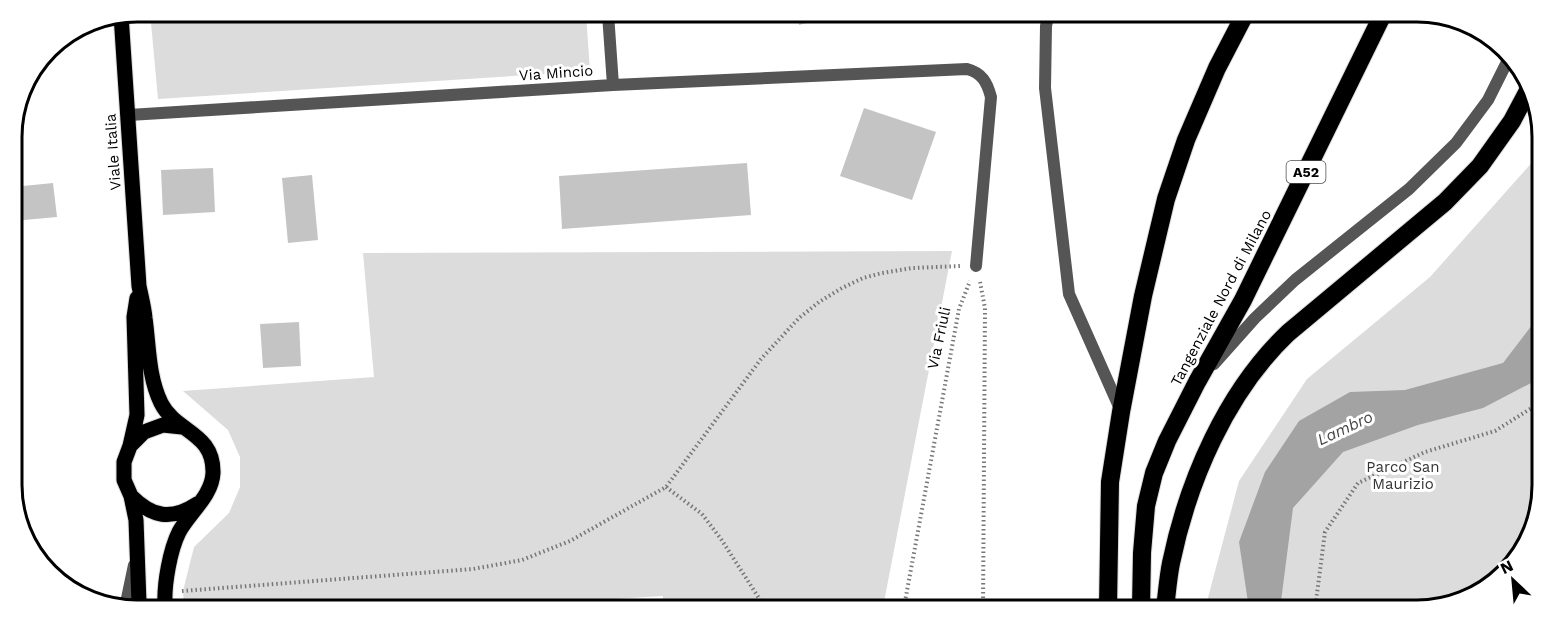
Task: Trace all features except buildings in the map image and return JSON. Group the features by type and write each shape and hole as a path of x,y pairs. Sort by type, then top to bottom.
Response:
{"highway":[{"path":"1108,599 1110,482 1143,296 1166,199 1186,140 1217,68 1241,22"},
{"name":"Tangenziale Nord di Milano","path":"1141,599 1146,506 1154,473 1167,441 1243,300 1379,22"},
{"path":"1166,599 1171,564 1185,509 1206,454 1228,411 1252,373 1288,333 1452,195 1480,166 1512,121 1525,97"}],"main road":[{"name":"Viale Italia","path":"122,23 139,286 154,384 169,414 182,427 196,434 206,446 212,460 213,475 209,490 179,532 170,563 165,600"},
{"name":"Viale Italia","path":"139,286 134,318 137,415 124,462 124,480 131,496 136,520 139,600"},
{"path":"130,446 144,432 163,425 182,427"},
{"path":"131,496 142,507 156,513 172,515 187,511 200,502"}],"street":[{"path":"609,22 613,84"},
{"path":"1047,22 1045,88 1069,294 1121,412"},
{"path":"1197,382 1255,318 1295,280 1409,189 1456,143 1488,100 1506,64"},
{"name":"Via Mincio","path":"129,115 613,84 957,68 972,70 983,77 990,90 991,104 976,266"},
{"path":"127,599 137,549"}],"path":[{"path":"178,592 472,568 522,560 570,541 666,487 761,359 800,318 819,302 863,278 882,273 912,268 976,266 985,308 983,599"},
{"name":"Via Friuli","path":"905,599 959,309 976,266"},
{"path":"1316,599 1325,532 1358,483 1425,452 1495,431 1532,408"},
{"path":"666,487 702,514 760,600"}],"green space":[{"path":"151,22 587,22 590,71 158,99"},
{"name":"Parco San Maurizio","path":"1532,162 1532,499 1521,535 1512,550 1483,550 1483,579 1461,591 1425,599 1208,599 1239,481 1307,379 1430,277"},
{"path":"952,251 884,599 663,600 663,596 603,600 184,600 183,591 194,547 229,513 240,487 240,457 228,430 183,391 374,377 363,253"}],"water":[{"name":"Lambro","path":"1532,325 1531,383 1483,408 1418,425 1343,452 1293,508 1281,599 1248,599 1239,542 1265,472 1299,421 1350,392 1405,390 1503,363"}]}
